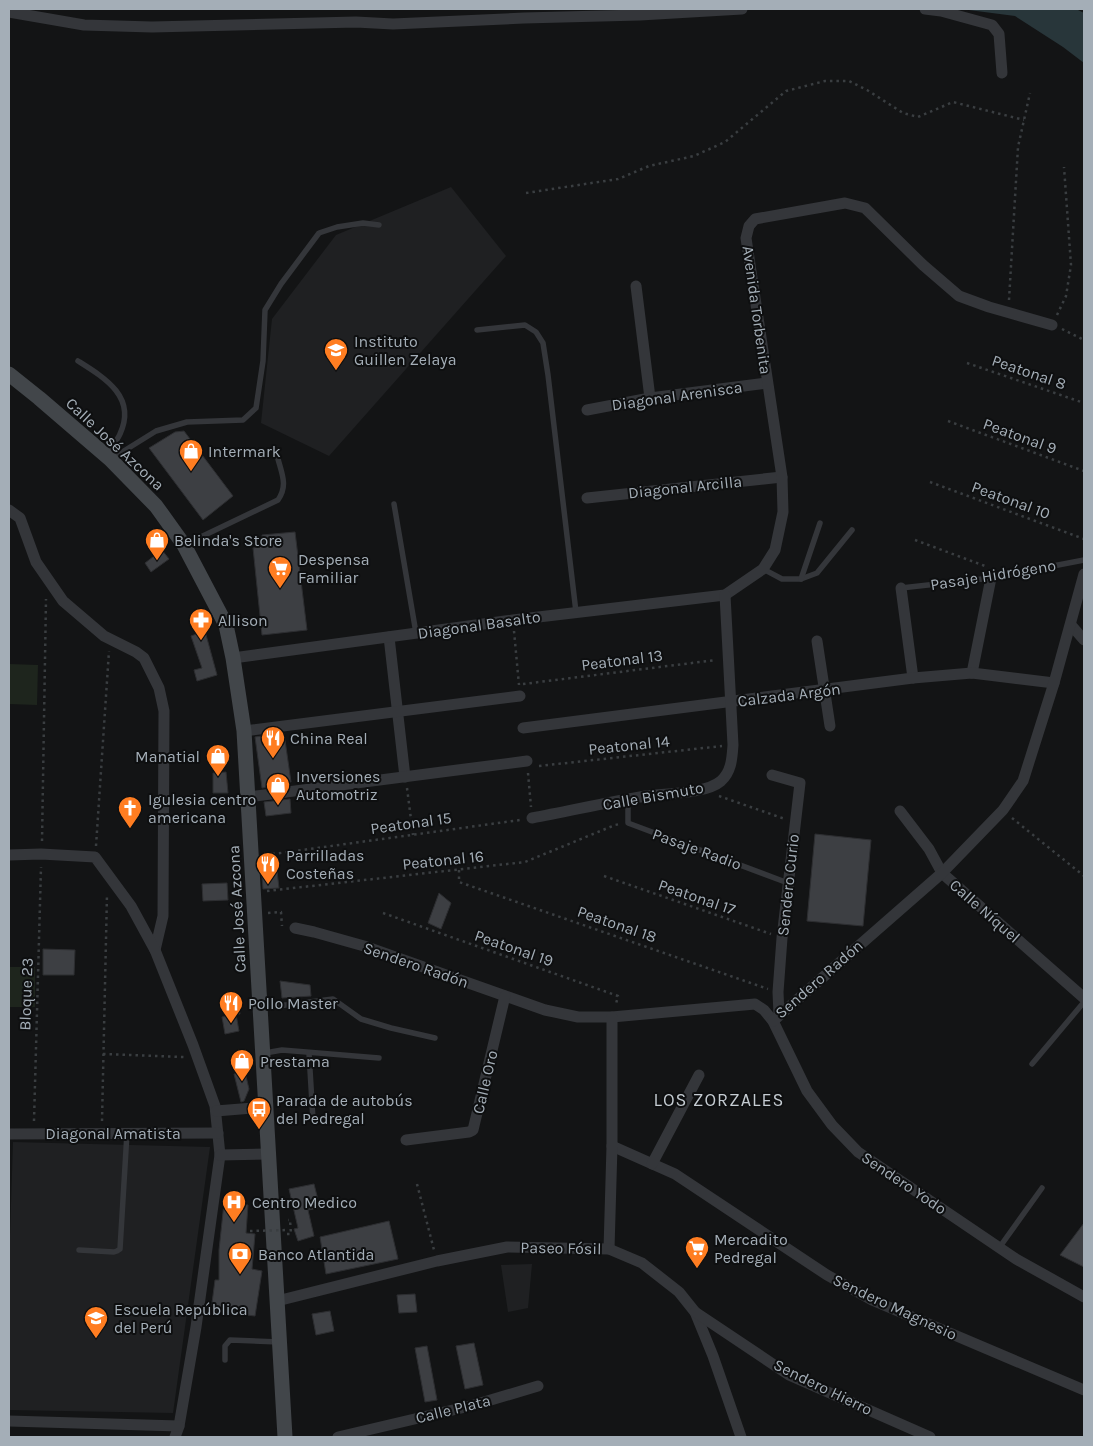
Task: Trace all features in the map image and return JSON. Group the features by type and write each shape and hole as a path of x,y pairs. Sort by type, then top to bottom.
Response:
{"main road":[{"name":"Calle José Azcona","path":"9,374 108,457 156,506 184,545 226,624 244,731 285,1437"}],"street":[{"path":"9,12 84,25 152,27 356,22 393,24 640,15 742,9"},
{"path":"925,9 941,10 992,25 999,34 1002,73"},
{"name":"Avenida Torbenita","path":"725,595 763,569 775,550 783,512 782,477 746,238 749,226 755,219 845,203 865,208 923,265 959,296 989,307 1052,324"},
{"path":"636,286 650,398"},
{"name":"Diagonal Arenisca","path":"587,410 650,398 768,383"},
{"name":"Diagonal Arcilla","path":"587,498 782,477"},
{"path":"9,510 20,518 36,562 62,601 104,636 144,658 158,688 164,711 163,916 155,950"},
{"name":"Sendero Radón","path":"295,928 364,946 546,1010 578,1016 612,1017 755,1004 776,1018 942,873 1003,810 1023,781 1054,683 1084,574"},
{"path":"972,673 991,578"},
{"path":"902,588 913,678"},
{"name":"Diagonal Basalto","path":"233,658 576,612 725,595"},
{"name":"Calle Bismuto","path":"532,818 628,800 699,790 712,786 722,780 730,768 733,745 725,595"},
{"path":"1071,625 1084,640"},
{"path":"389,637 406,777"},
{"path":"817,641 830,726"},
{"name":"Calzada Argón","path":"523,728 913,678 972,673 1054,683"},
{"path":"244,731 398,711 520,690"},
{"path":"248,797 406,777 532,764"},
{"name":"Sendero Curio","path":"772,775 800,783 782,938 776,1018"},
{"name":"Calle Níquel","path":"900,811 929,849 942,873 1084,998"},
{"path":"9,855 41,854 96,857 131,906 155,950 216,1111 220,1155 196,1327 179,1426 175,1437"},
{"name":"Calle Oro","path":"406,1140 474,1130 506,996"},
{"path":"609,1249 612,1146 612,1017"},
{"name":"Sendero Yodo","path":"776,1018 807,1091 832,1124 858,1152 1016,1259 1084,1297"},
{"path":"652,1164 699,1075"},
{"path":"216,1111 266,1106"},
{"name":"Diagonal Amatista","path":"9,1134 218,1133"},
{"name":"Sendero Magnesio","path":"612,1146 675,1174 827,1275 872,1300 1084,1390"},
{"path":"220,1155 268,1154"},
{"name":"Paseo Fósil","path":"277,1301 437,1261 507,1248 609,1249 642,1263 679,1292 695,1312 713,1356 741,1437"},
{"name":"Sendero Hierro","path":"695,1312 789,1375 930,1437"},
{"name":"Calle Plata","path":"338,1437 474,1405 538,1386"},
{"path":"9,1421 179,1426"}],"lane":[{"path":"108,457 156,432 186,422 243,420 256,408 263,361 265,310 281,284 319,233 337,227 363,224 379,225"},
{"path":"477,330 525,326 536,332 543,343 576,612"},
{"path":"78,361 107,379 121,398 125,407 125,418 120,435 108,457"},
{"path":"184,545 278,500 284,492 284,479 278,459"},
{"path":"394,504 416,633"},
{"path":"801,579 820,522"},
{"path":"763,569 782,579 801,579 817,573 852,530"},
{"name":"Pasaje Hidrógeno","path":"902,588 991,578 1084,560"},
{"path":"628,800 628,823"},
{"name":"Pasaje Radio","path":"628,823 788,883"},
{"path":"260,1009 333,999 360,1019 435,1038"},
{"path":"1032,1064 1084,1002"},
{"path":"262,1053 282,1050 379,1058"},
{"path":"309,1053 313,1120"},
{"path":"79,1250 117,1252 120,1248 127,1133"},
{"path":"999,1248 1042,1188"},
{"path":"225,1360 225,1346 230,1340 279,1342"}],"path":[{"path":"526,193 618,179 649,166 694,156 725,142 786,91 825,81 849,81 903,113 918,117 953,102 1024,120"},
{"path":"1008,312 1018,147 1030,93"},
{"path":"1064,167 1071,265 1066,296 1052,324 1084,340"},
{"name":"Peatonal 8","path":"967,363 1084,403"},
{"name":"Peatonal 9","path":"948,422 1084,471"},
{"name":"Peatonal 10","path":"930,482 1084,539"},
{"path":"915,540 1008,575"},
{"name":"Bloque 23","path":"34,1134 47,578"},
{"path":"96,857 110,640"},
{"name":"Peatonal 13","path":"520,690 728,658"},
{"name":"Peatonal 14","path":"532,764 733,745"},
{"path":"406,777 413,835"},
{"path":"699,790 796,823"},
{"path":"1003,810 1084,876"},
{"name":"Peatonal 15","path":"251,857 532,818"},
{"name":"Peatonal 16","path":"253,892 525,862 615,824 628,823"},
{"name":"Peatonal 18","path":"459,870 459,882 778,992"},
{"name":"Peatonal 17","path":"604,876 782,938"},
{"path":"102,1134 107,888"},
{"name":"Peatonal 19","path":"383,913 618,996 612,1017"},
{"path":"103,1054 197,1057"},
{"path":"417,1184 437,1261"},
{"path":"250,1231 289,1230 288,1220 290,1220 292,1234"}],"shaded area":[{"path":"961,9 1076,9 1084,13 1084,63 1015,16"},
{"name":"Instituto Guillen Zelaya","path":"451,187 506,256 329,456 261,423 272,319 336,235"},
{"path":"9,664 38,665 37,705 9,704"},
{"path":"9,967 35,967 35,1007 9,1007"},
{"name":"Escuela República del Perú","path":"13,1142 210,1147 173,1413 9,1410 9,1267"},
{"path":"532,1264 528,1308 508,1312 501,1265"}],"building":[{"name":"Intermark","path":"184,431 233,496 203,520 149,448 175,432"},
{"name":"Despensa Familiar","path":"295,532 307,630 262,635 253,548 263,546 262,535"},
{"name":"Belinda's Store","path":"162,550 169,559 151,572 145,563"},
{"path":"205,631 217,675 197,681 194,670 202,668 191,636"},
{"name":"China Real","path":"284,733 291,782 262,788 255,737"},
{"path":"226,772 228,793 213,793 213,773"},
{"name":"Inversiones Automotriz","path":"290,799 291,813 266,816 264,802"},
{"path":"815,834 871,840 863,926 807,921"},
{"path":"261,862 277,871 279,888 263,889"},
{"path":"227,883 228,900 203,901 202,884"},
{"path":"439,893 451,903 441,929 428,923"},
{"path":"43,949 75,950 74,975 43,975"},
{"path":"280,981 310,985 311,996 282,998"},
{"path":"237,995 240,1014 236,1014 239,1031 225,1034 222,1017 228,1016 226,1016 223,998"},
{"name":"Prestama","path":"245,1072 249,1089 244,1101 241,1102 234,1074"},
{"path":"314,1184 320,1208 308,1210 314,1236 298,1241 294,1229 298,1228 289,1189"},
{"path":"224,1203 248,1205 246,1233 255,1234 252,1269 262,1271 255,1316 211,1311 215,1280 219,1280 219,1250"},
{"path":"389,1221 398,1259 326,1274 320,1237"},
{"path":"1084,1223 1084,1267 1060,1255"},
{"path":"415,1294 417,1312 399,1313 397,1295"},
{"path":"330,1311 334,1331 316,1335 312,1314"},
{"path":"474,1343 483,1385 465,1389 456,1346"},
{"path":"427,1346 437,1400 425,1402 415,1348"}],"place":[{"name":"Instituto Guillen Zelaya","path":"336,371"},
{"name":"Intermark","path":"191,472"},
{"name":"Belinda's Store","path":"157,561"},
{"name":"Despensa Familiar","path":"280,589"},
{"name":"Allison","path":"201,641"},
{"name":"China Real","path":"273,759"},
{"name":"Manatial","path":"218,777"},
{"name":"Inversiones Automotriz","path":"278,806"},
{"name":"Igulesia centro americana","path":"130,829"},
{"name":"Parrilladas Costeñas","path":"268,885"},
{"name":"Pollo Master","path":"231,1024"},
{"name":"Prestama","path":"242,1082"},
{"name":"Parada de autobús del Pedregal","path":"259,1130"},
{"name":"Centro Medico","path":"234,1223"},
{"name":"Mercadito Pedregal","path":"697,1269"},
{"name":"Banco Atlantida","path":"240,1275"},
{"name":"Escuela República del Perú","path":"96,1339"}],"district":[{"name":"LOS ZORZALES","path":"719,1100"}]}
